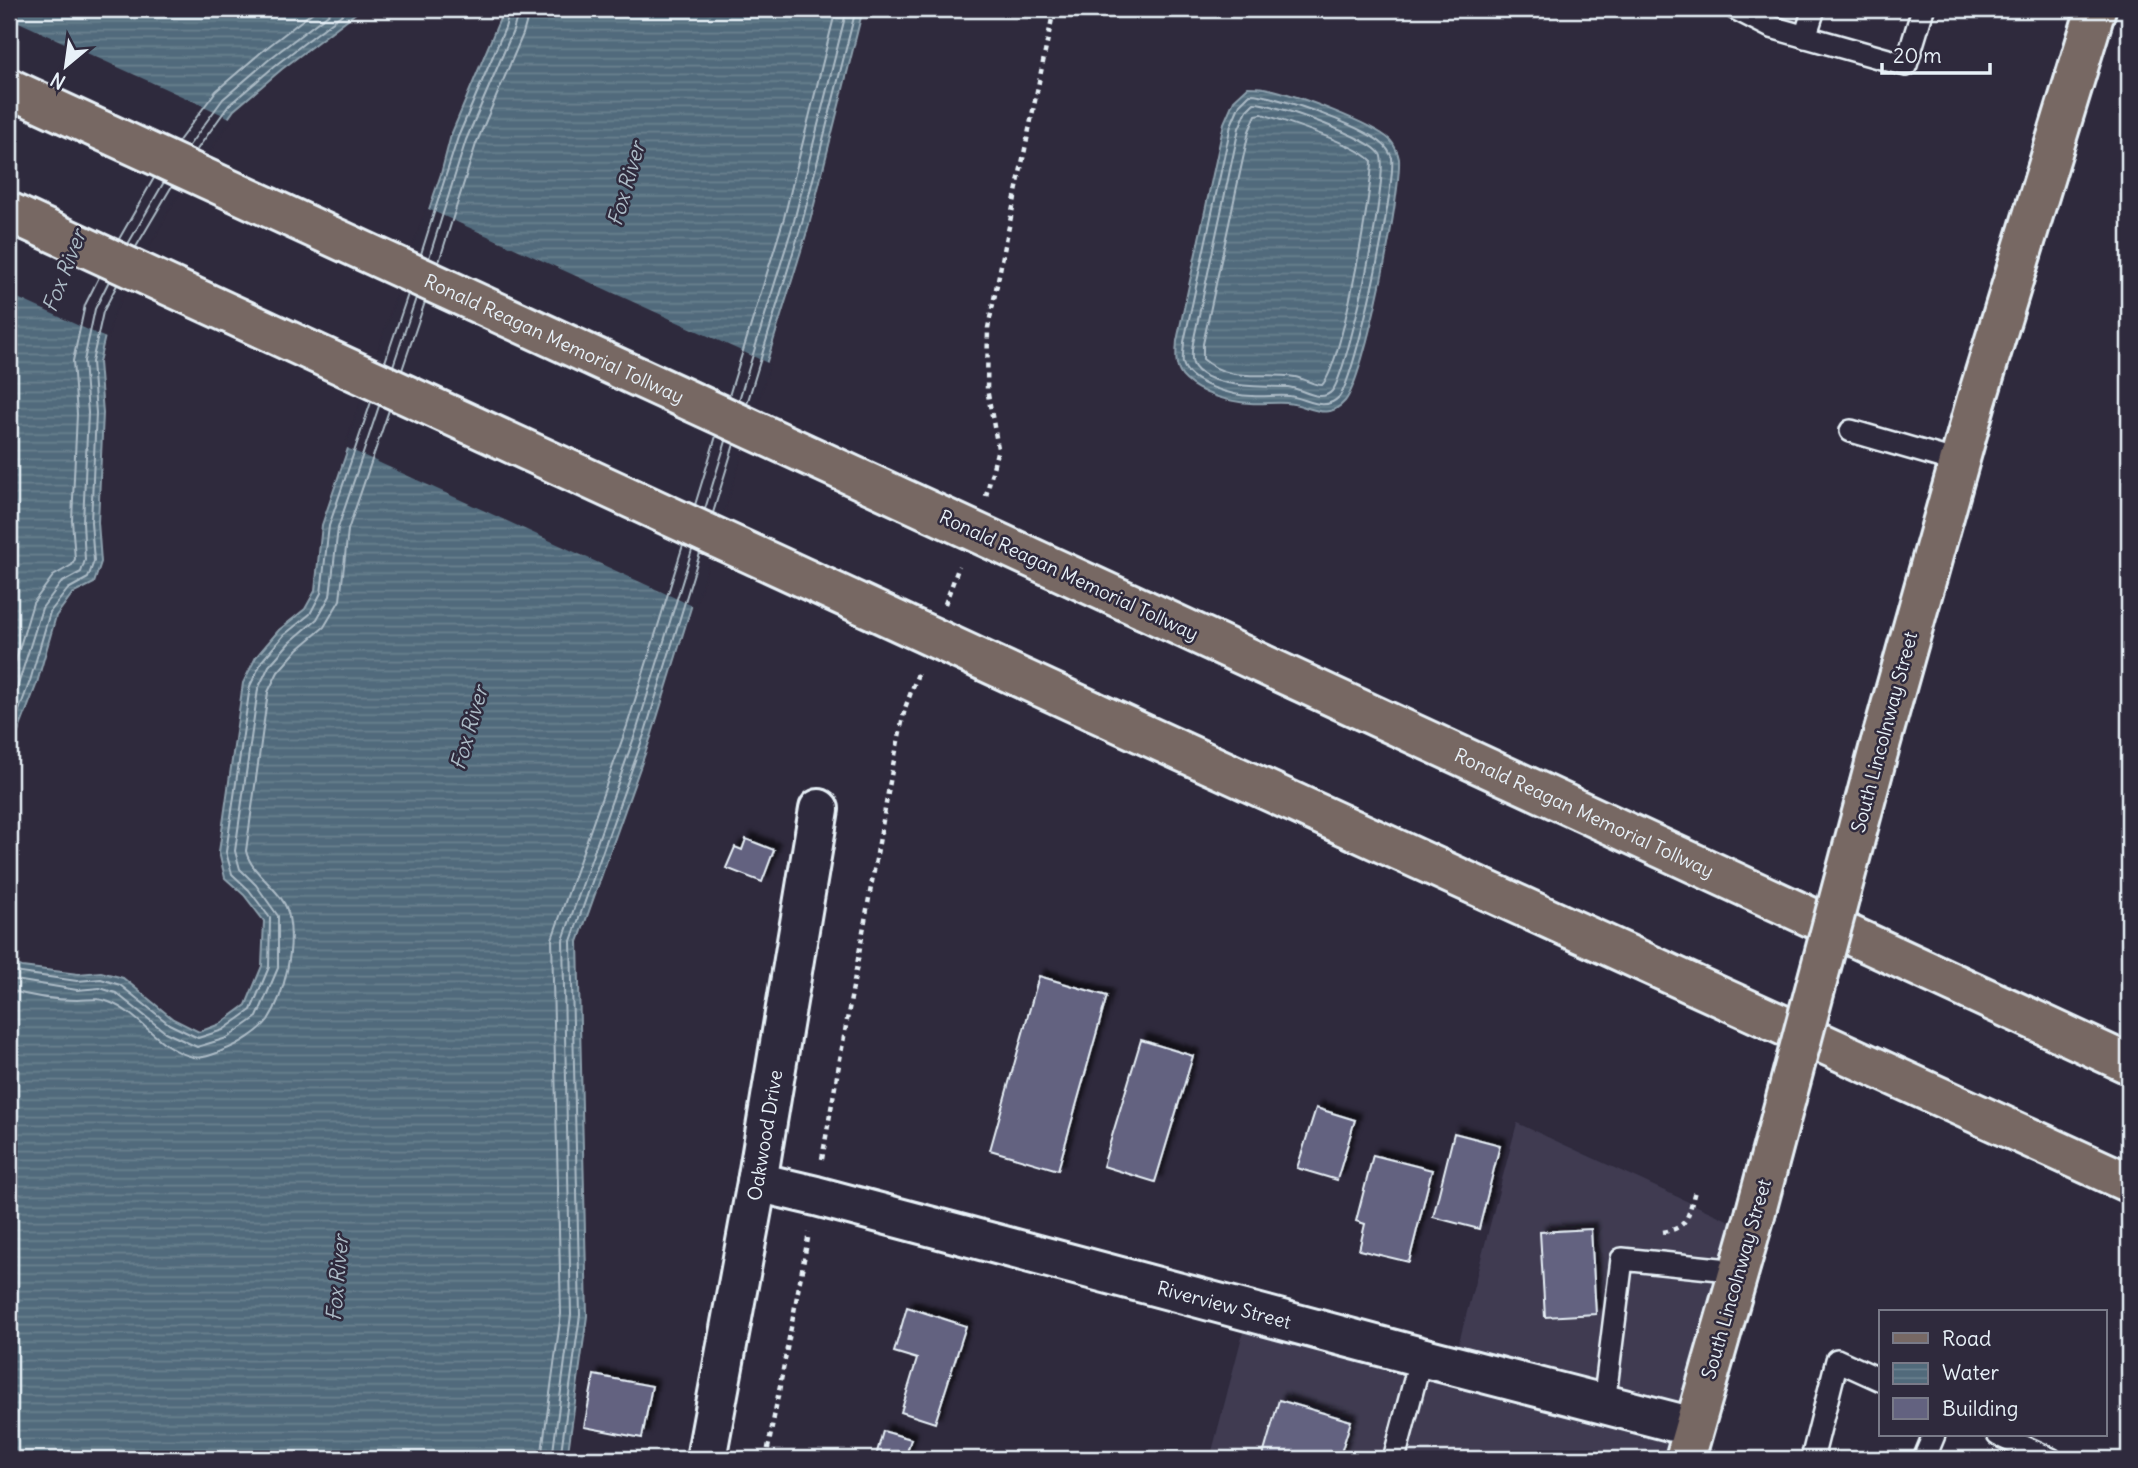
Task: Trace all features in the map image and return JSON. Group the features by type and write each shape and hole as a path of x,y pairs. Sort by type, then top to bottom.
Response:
{"main road":[{"name":"South Lincolnway Street","path":"1689,1443 1755,1215 1958,462 2096,9"},
{"name":"Ronald Reagan Memorial Tollway","path":"9,88 2129,1064"},
{"path":"9,212 1093,711 2129,1183"}],"street":[{"name":"Oakwood Drive","path":"706,1459 757,1182 820,809"},
{"name":"Riverview Street","path":"757,1182 1604,1404 1689,1443"}],"lane":[{"path":"1737,9 1770,27 1906,65 1923,9"},
{"path":"1805,37 1814,9"},
{"path":"1851,431 1958,462"},
{"path":"1604,1404 1622,1259 1739,1270"},
{"path":"1394,1459 1421,1357"},
{"path":"1812,1459 1837,1360 1879,1379"},
{"path":"1924,1459 1934,1436"},
{"path":"2000,1436 2051,1459"}],"path":[{"path":"981,508 998,448 986,389 988,328 1054,9"},
{"path":"943,608 962,558"},
{"path":"822,1161 893,765 905,708 919,671"},
{"path":"1663,1232 1678,1229 1684,1223 1695,1191"},
{"path":"766,1459 811,1221"}],"shaded area":[{"path":"1517,1123 1747,1229 1691,1420 1454,1361"},
{"path":"1247,1317 1686,1430 1678,1459 1210,1459"}],"water":[{"name":"Fox River","path":"17,9 361,9 282,69 234,110 170,201 110,314 99,362 103,413 98,522 101,562 94,583 72,594 56,616 37,683 9,756 9,46"},
{"name":"Fox River","path":"504,9 863,9 809,225 652,734 578,942 587,1316 567,1459 9,1459 9,962 22,967 78,974 101,972 123,978 173,1019 199,1032 220,1024 246,1005 262,966 264,921 244,895 225,878 219,852 243,683 256,657 279,630 305,609 315,591 322,525 441,174 451,135"},
{"path":"1248,87 1264,88 1314,103 1368,126 1390,140 1399,159 1388,245 1362,358 1345,401 1331,411 1317,411 1287,403 1250,403 1224,399 1192,385 1182,376 1178,367 1177,341 1224,123 1234,100"}],"pier":[{"path":"12,19 232,119 173,203 113,315 108,339 9,294 9,31"},
{"path":"426,208 770,364 695,607 345,447"}],"building":[{"path":"746,839 774,850 762,882 726,868 735,847 742,850"},
{"path":"1039,976 1107,996 1058,1170 990,1150"},
{"path":"1141,1040 1193,1056 1155,1182 1103,1166"},
{"path":"1316,1108 1355,1120 1337,1180 1297,1168"},
{"path":"1454,1133 1500,1145 1479,1229 1433,1217"},
{"path":"1373,1155 1432,1170 1409,1262 1359,1250 1365,1224 1356,1221"},
{"path":"1591,1229 1596,1314 1545,1317 1540,1232"},
{"path":"907,1307 966,1326 935,1423 901,1412 917,1359 894,1352"},
{"path":"594,1375 652,1386 642,1438 584,1427"},
{"path":"1279,1400 1351,1421 1339,1459 1262,1459"},
{"path":"883,1431 911,1439 905,1459 876,1456"}]}
